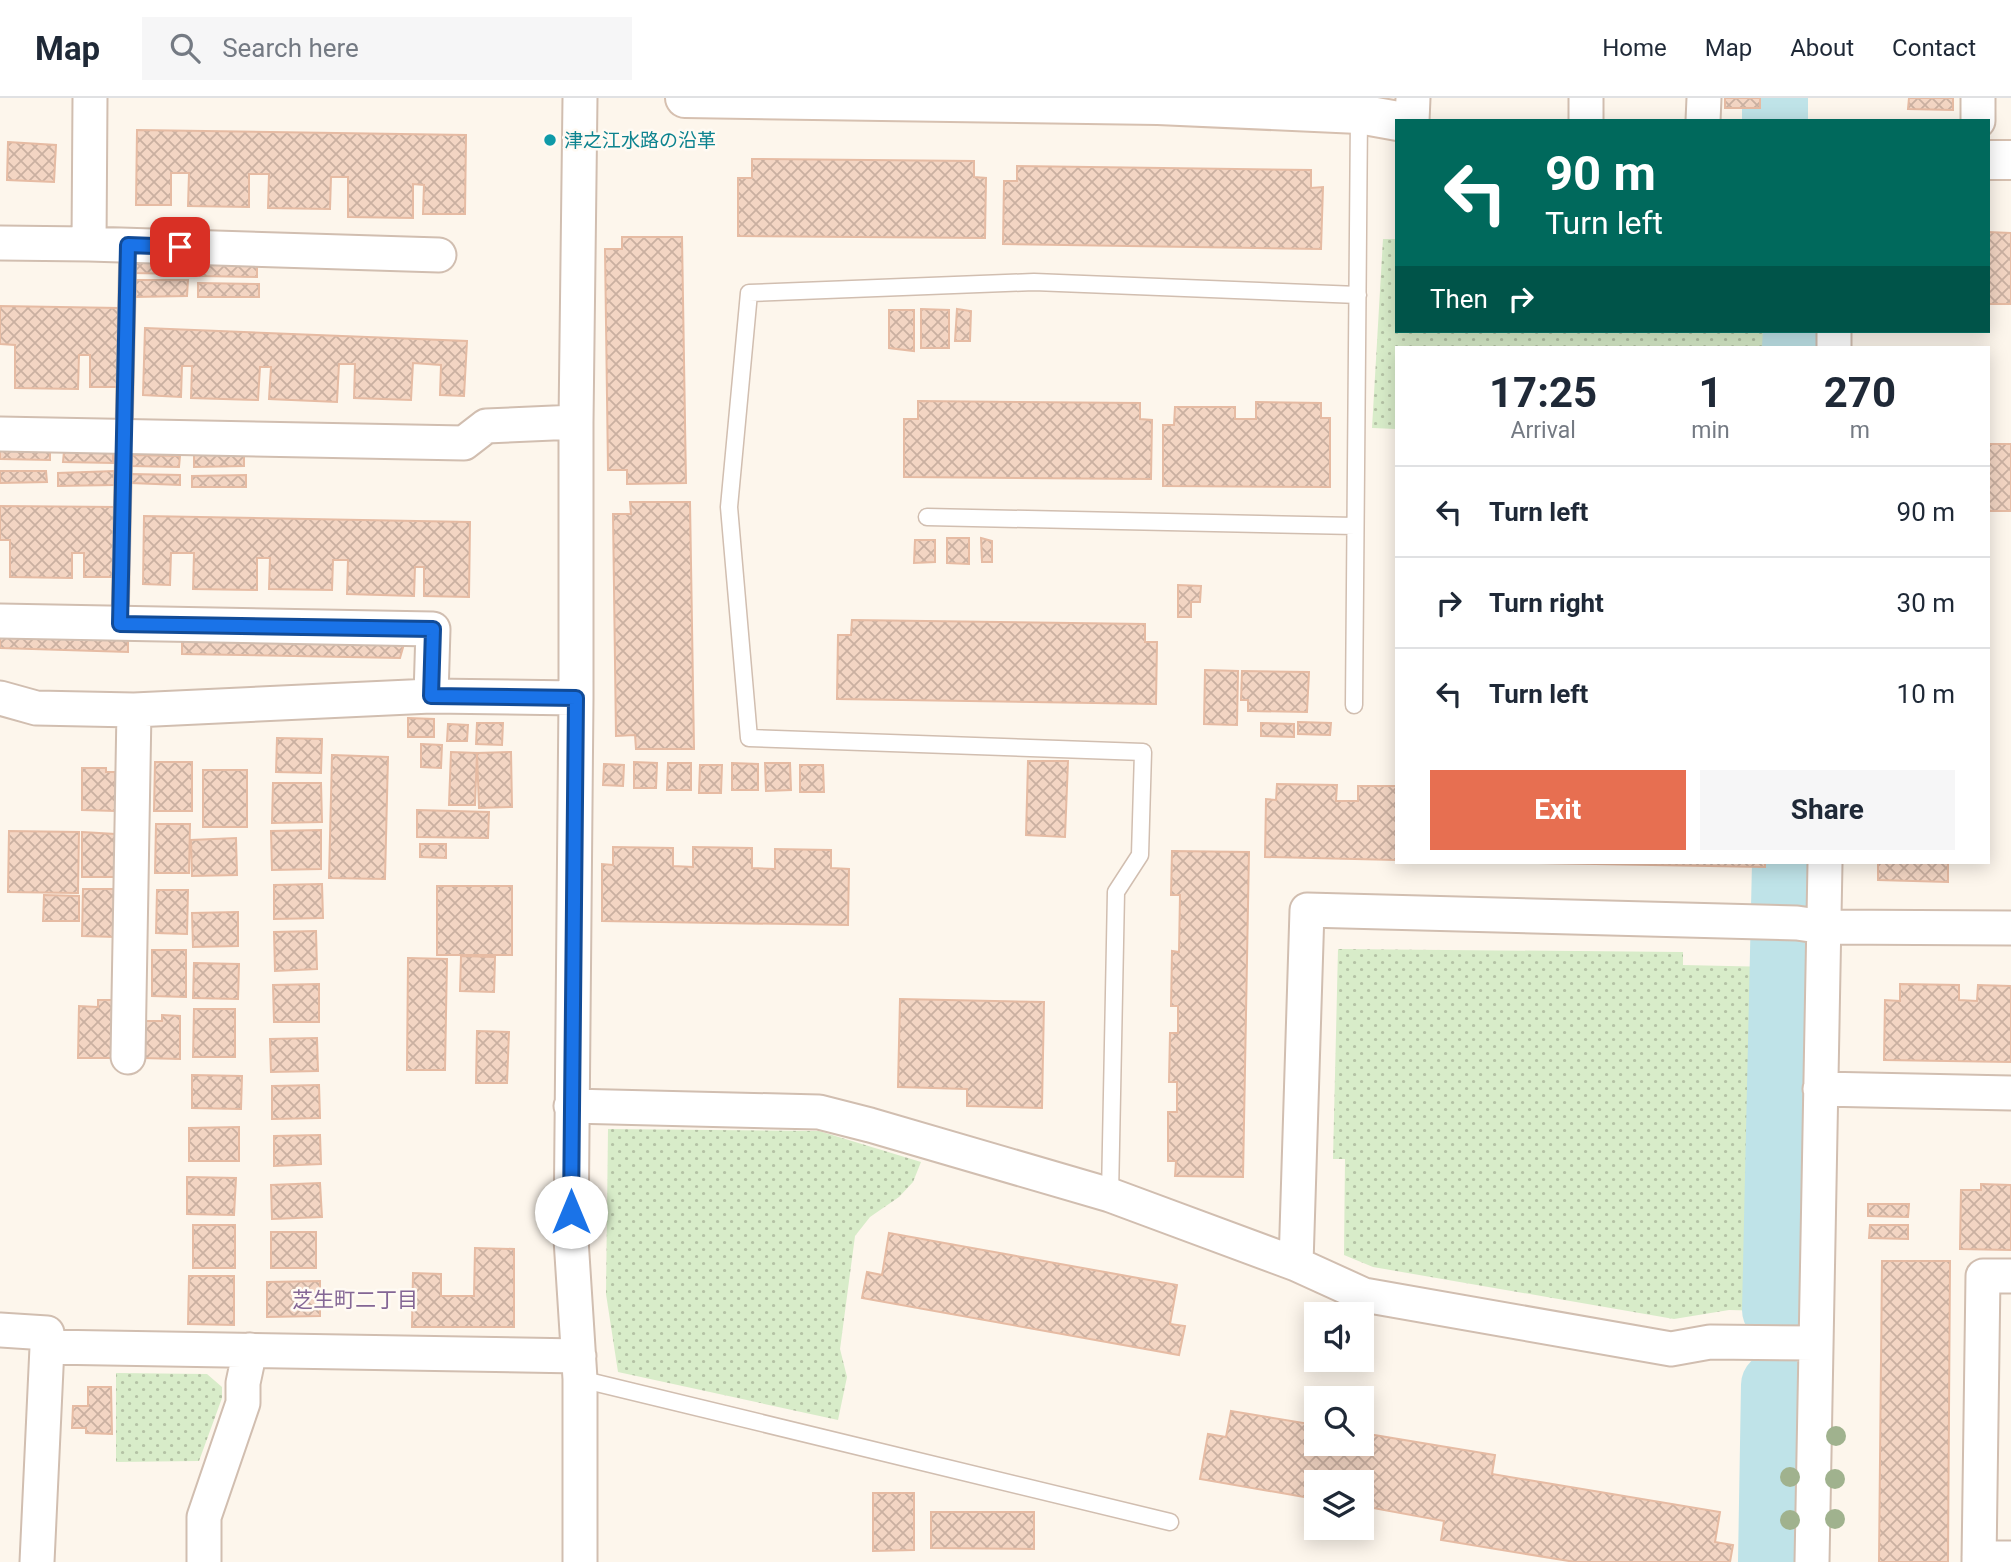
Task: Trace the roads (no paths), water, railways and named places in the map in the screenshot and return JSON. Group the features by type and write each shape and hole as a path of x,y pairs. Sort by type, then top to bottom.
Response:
{"street":[{"path":"89,244 90,98"},
{"path":"580,98 571,1106 571,1238 579,1368 580,1562"},
{"path":"685,98 1158,101 1359,114 1395,120"},
{"path":"1412,119 1413,98"},
{"path":"1586,98 1586,119"},
{"path":"1703,119 1704,98"},
{"path":"1978,98 1978,119"},
{"path":"1990,160 2011,160"},
{"path":"0,243 439,255"},
{"path":"0,434 464,443 486,426 576,422"},
{"path":"0,621 433,629 431,696"},
{"path":"0,698 36,708 134,710 431,696 576,698"},
{"path":"128,1057 134,710"},
{"path":"1812,1562 1820,1089 1811,925 1825,864"},
{"path":"1296,1264 1307,910 1811,925 2011,928"},
{"path":"1820,1089 2011,1093"},
{"path":"571,1106 819,1112 1111,1195 1296,1264 1364,1295 1671,1349 1710,1342 1815,1343"},
{"path":"1989,1559 1983,1276 2011,1276"},
{"path":"0,1330 47,1332 37,1562"},
{"path":"47,1347 250,1350 579,1368"},
{"path":"204,1562 204,1517 243,1403 243,1383 250,1350"}],"lane":[{"path":"1354,705 1359,114"},
{"path":"120,624 128,245"},
{"path":"1111,1195 1116,892 1140,855 1143,751 749,738 729,507 749,293 1034,282 1358,295"},
{"path":"927,517 1355,526"},
{"path":"579,1368 1170,1522"}],"waterway":[{"path":"1775,98 1775,119"},
{"path":"1795,346 1796,333"},
{"path":"1775,1310 1785,864"},
{"path":"1771,1562 1774,1385"}],"place":[{"name":"津之江水路の沿革","path":"550,140"}],"district":[{"name":"芝生町二丁目","path":"355,1300"}]}
